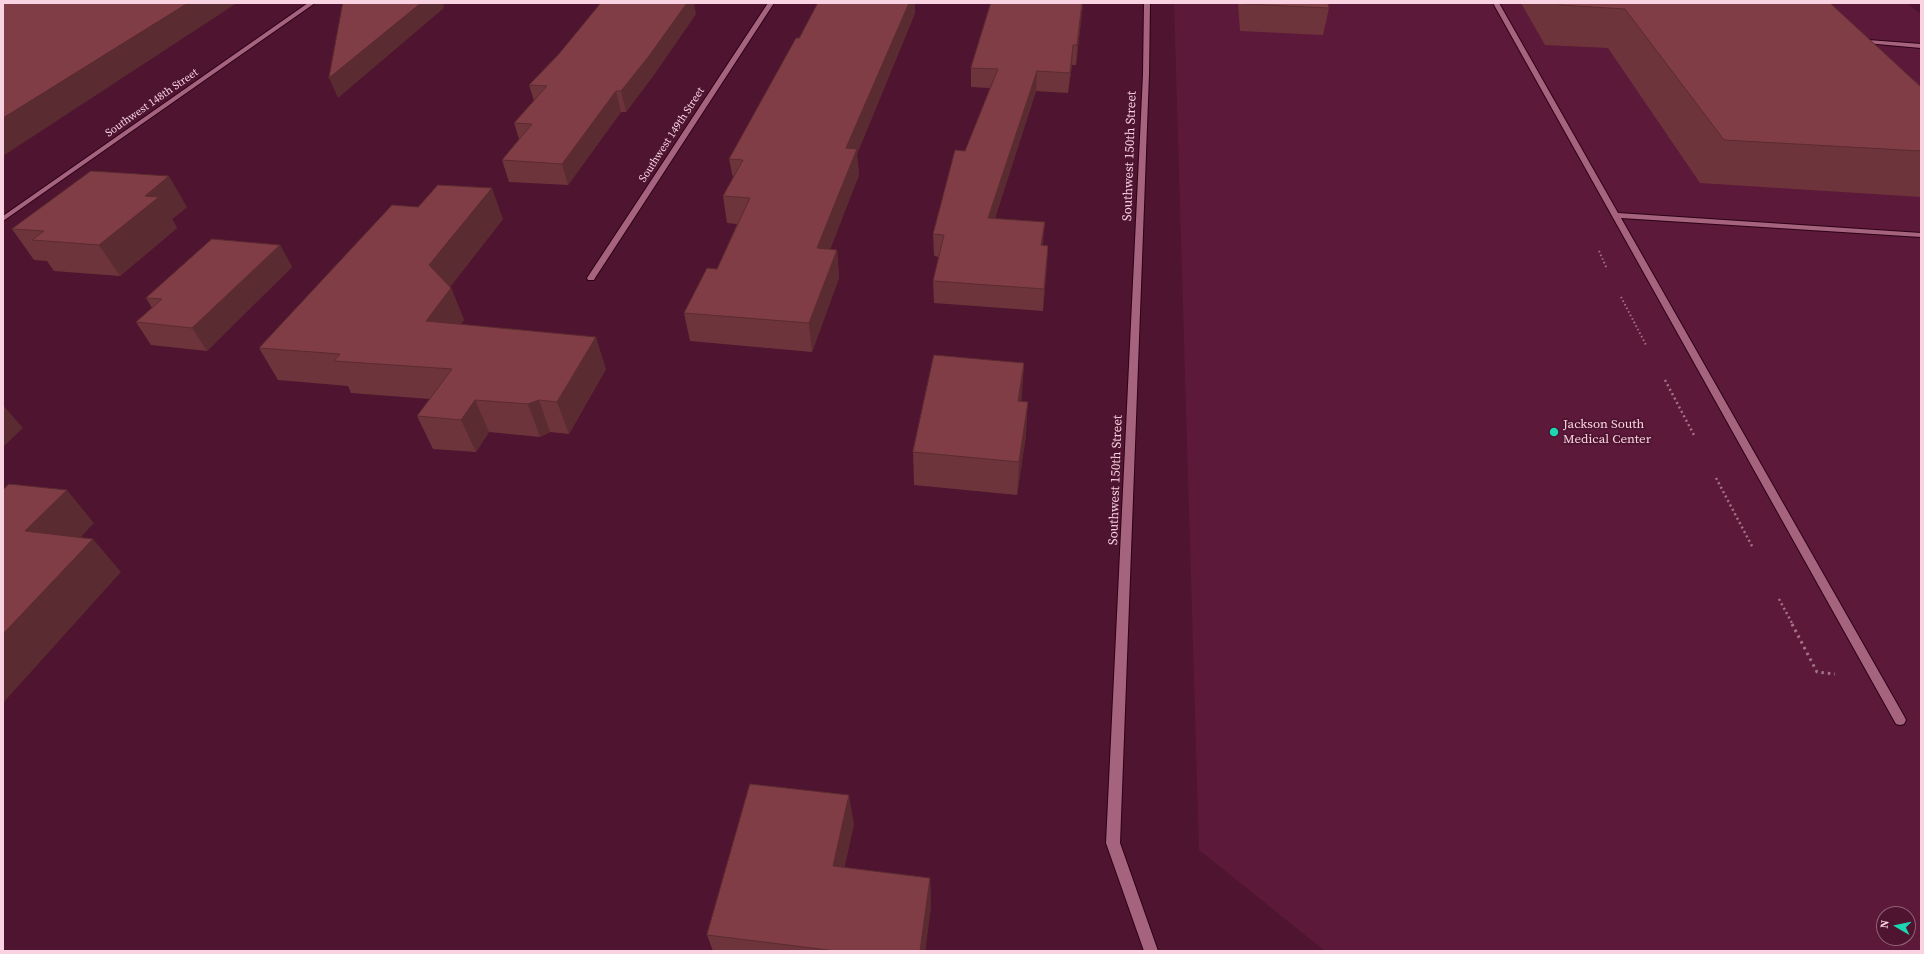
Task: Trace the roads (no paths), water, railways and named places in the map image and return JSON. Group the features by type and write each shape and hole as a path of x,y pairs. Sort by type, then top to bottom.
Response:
{"street":[{"name":"Southwest 148th Street","path":"3,219 312,3"},
{"name":"Southwest 149th Street","path":"591,278 771,3"},
{"name":"Southwest 150th Street","path":"1147,3 1146,74 1113,842 1151,951"},
{"path":"1496,3 1900,720"},
{"path":"1862,37 1874,48"},
{"path":"1868,42 1921,46"},
{"path":"1616,215 1921,235"}],"place":[{"name":"Jackson South Medical Center","path":"1554,432"}]}
